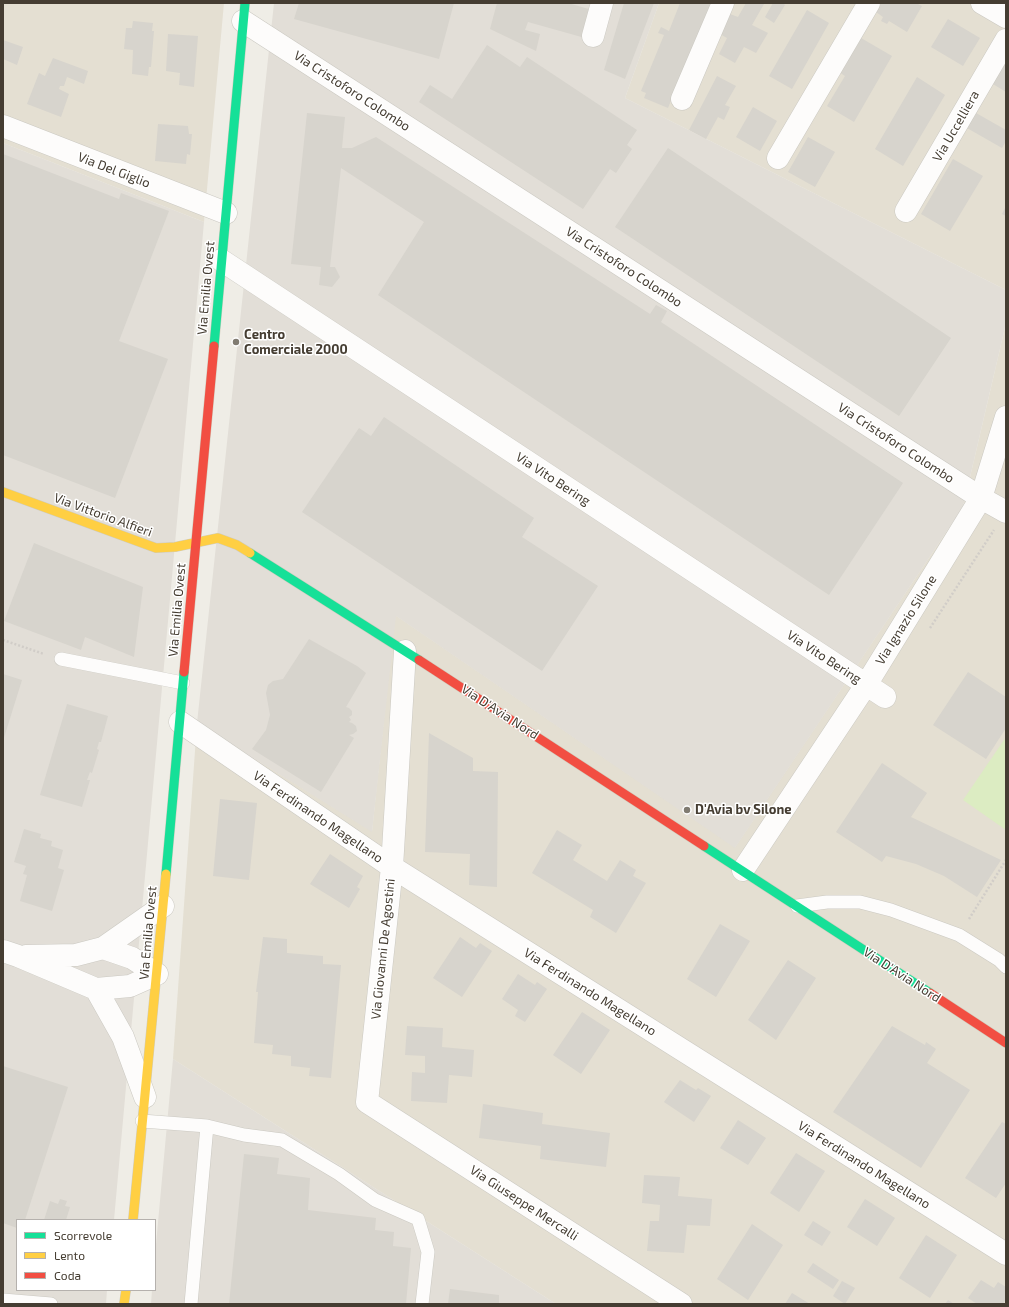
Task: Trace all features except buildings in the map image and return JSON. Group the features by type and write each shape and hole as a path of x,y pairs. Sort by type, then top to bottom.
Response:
{"main road":[{"name":"Via Emilia Ovest","path":"133,1219 157,974 244,12"},
{"name":"Via Vittorio Alfieri","path":"3,492 156,548 175,547 196,542"},
{"name":"Via D'Avia Nord","path":"196,542 218,538 237,545 406,651 1006,1043"},
{"path":"124,1304 126,1291"}],"street":[{"path":"593,36 602,3"},
{"path":"682,99 723,3"},
{"path":"778,158 869,3"},
{"path":"982,3 1006,17"},
{"name":"Via Cristoforo Colombo","path":"244,12 982,498 1006,512"},
{"name":"Via Uccelliera","path":"906,211 1006,40"},
{"name":"Via Del Giglio","path":"3,126 226,213"},
{"name":"Via Vito Bering","path":"221,260 884,697"},
{"name":"Via Ignazio Silone","path":"743,870 866,685 982,498 1006,417"},
{"name":"Via Giovanni De Agostini","path":"367,1102 392,867 406,651"},
{"name":"Via Ferdinando Magellano","path":"180,722 392,867 1006,1254"},
{"path":"11,954 76,955 103,948 163,906"},
{"path":"103,948 132,958 157,974"},
{"path":"11,954 96,989 130,986 157,974"},
{"path":"96,989 124,1037 145,1097"},
{"name":"Via Giuseppe Mercalli","path":"367,1102 681,1304"}],"lane":[{"path":"61,659 183,683"},
{"path":"797,906 827,902 860,902 891,910 959,935 999,960 1006,967"},
{"path":"142,1121 207,1126 244,1135 282,1140 332,1170 375,1200 418,1219 428,1252 422,1304"},
{"path":"191,1304 207,1126"},
{"path":"3,1300 50,1304"}],"path":[{"path":"3,640 61,659"},
{"path":"959,935 1006,860"}],"shaded area":[{"path":"3,3 224,3 204,222 3,143"},
{"path":"274,3 659,3 625,98 1006,290 1006,323 963,507 735,848 396,616 372,832 197,723"},
{"path":"659,3 1006,3 1006,290 625,98"},
{"path":"3,143 204,222 114,1219 16,1219 16,1291 107,1291 106,1304 3,1304"},
{"path":"1006,323 1006,1304 556,1304 173,1059 197,723 372,831 395,615 735,847 963,507"},
{"path":"173,1059 556,1304 151,1304 152,1291 156,1291 156,1244"}],"green space":[{"path":"1006,737 1006,830 963,800"}],"traffic: fast":[{"path":"214,346 245,3"},
{"path":"250,553 419,660"},
{"path":"166,874 184,672"},
{"path":"704,846 930,993"}],"traffic: slow":[{"path":"3,492 156,548 175,547 218,538 237,545 250,553"},
{"path":"133,1219 166,874"},
{"path":"124,1304 126,1291"}],"traffic: jam":[{"path":"184,672 214,346"},
{"path":"419,660 704,846"},
{"path":"930,993 1006,1043"}],"place":[{"name":"Centro Comerciale 2000","path":"236,342"},
{"name":"D'Avia bv Silone","path":"687,810"}]}
